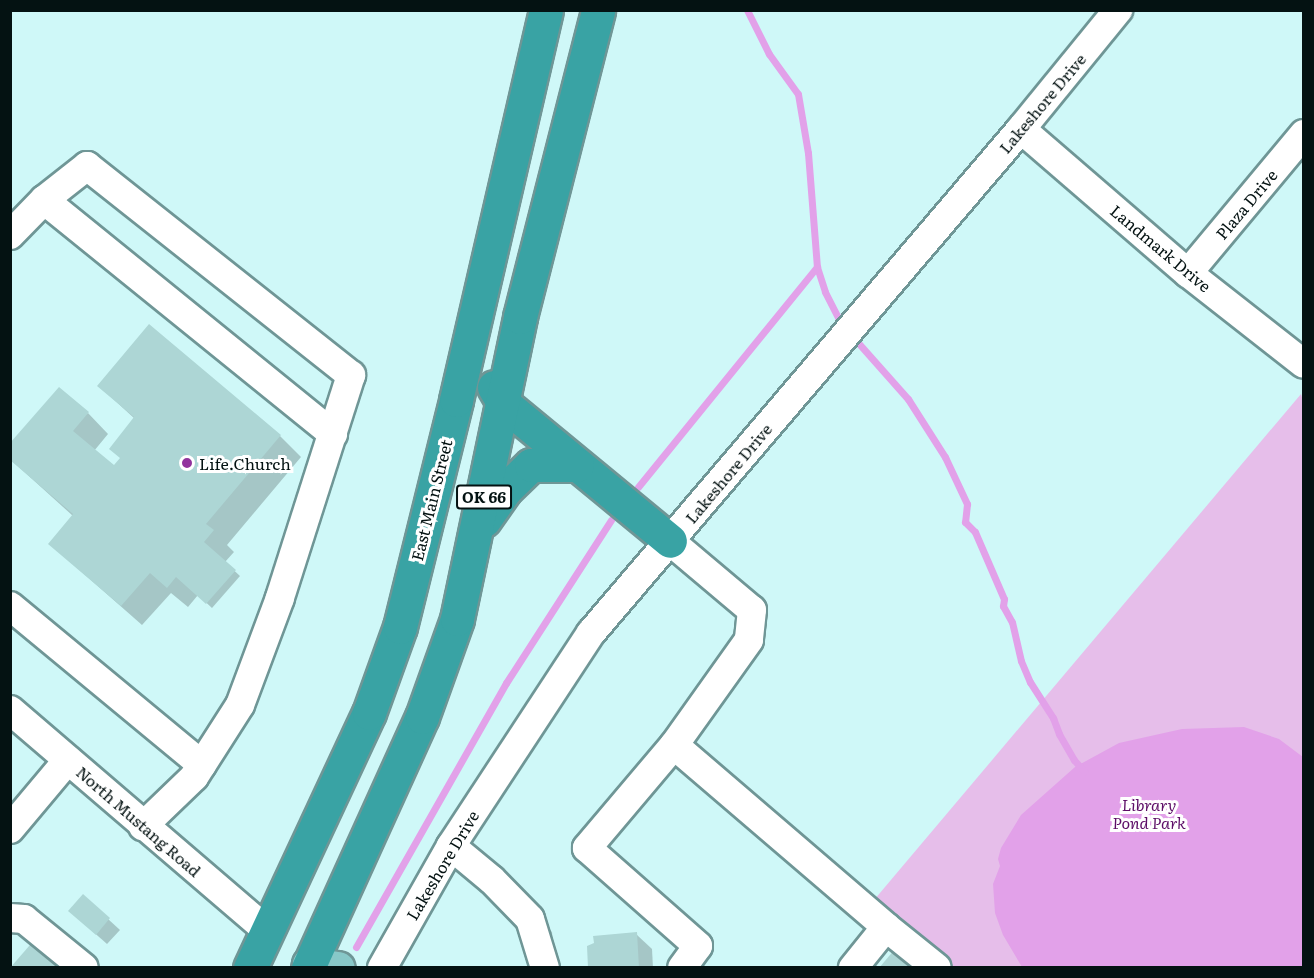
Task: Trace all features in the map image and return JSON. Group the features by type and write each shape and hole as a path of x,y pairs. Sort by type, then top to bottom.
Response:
{"highway":[{"name":"East Main Street","path":"250,968 369,713 400,627 456,400 546,10"},
{"name":"OK 66","path":"316,967 422,717 457,619 504,404 520,317 598,10"},
{"path":"477,301 486,373 504,404 670,541"},
{"path":"520,317 529,388 541,419 577,465"},
{"path":"477,529 505,490 531,465 577,465"},
{"path":"268,931 316,967"}],"street":[{"name":"Lakeshore Drive","path":"382,968 451,846 591,633 1021,129 1118,10"},
{"name":"Landmark Drive","path":"1021,129 1188,273 1304,364"},
{"name":"Plaza Drive","path":"1188,273 1304,134"},
{"path":"10,235 44,200 87,166 351,375 280,598 240,705 194,777 142,826"},
{"path":"44,200 333,434"},
{"path":"670,541 752,610 749,640 674,745 587,848 698,946 682,968"},
{"path":"10,606 202,765"},
{"name":"North Mustang Road","path":"10,710 142,826 268,931"},
{"path":"674,745 937,968"},
{"path":"10,829 68,760"},
{"path":"451,846 492,880 530,920 545,968"},
{"path":"10,918 24,919 84,968"},
{"path":"853,968 886,927"}],"green space":[{"name":"Library Pond Park","path":"1301,394 1304,404 1303,967 953,967 874,900"}],"shaded area":[{"path":"1244,727 1279,739 1303,757 1303,967 1022,967 1003,935 995,913 993,884 1000,866 998,859 1001,848 1021,815 1075,767 1119,743 1182,729"}],"building":[{"name":"Life.Church","path":"149,324 281,435 206,524 214,530 204,542 236,570 206,604 176,577 167,588 150,573 121,606 48,544 73,514 10,460 10,443 59,387 89,412 73,431 114,465 120,458 109,449 134,417 97,386"},
{"path":"83,894 110,918 96,935 68,911"},
{"path":"637,932 639,968 588,968 587,946 594,943 593,936"},
{"path":"36,938 70,968 10,968"},
{"path":"895,949 917,968 879,968"}],"waterway":[{"path":"747,10 769,54 798,94 808,153 817,267 825,292 843,327"},
{"path":"638,487 817,267"},
{"path":"853,337 908,399 945,457 967,504 965,522 975,532 1004,599 1003,606 1012,622 1021,661 1030,682 1053,718 1074,760 1084,771"},
{"path":"356,947 506,683 611,520"}],"place":[{"name":"Life.Church","path":"187,463"}]}
